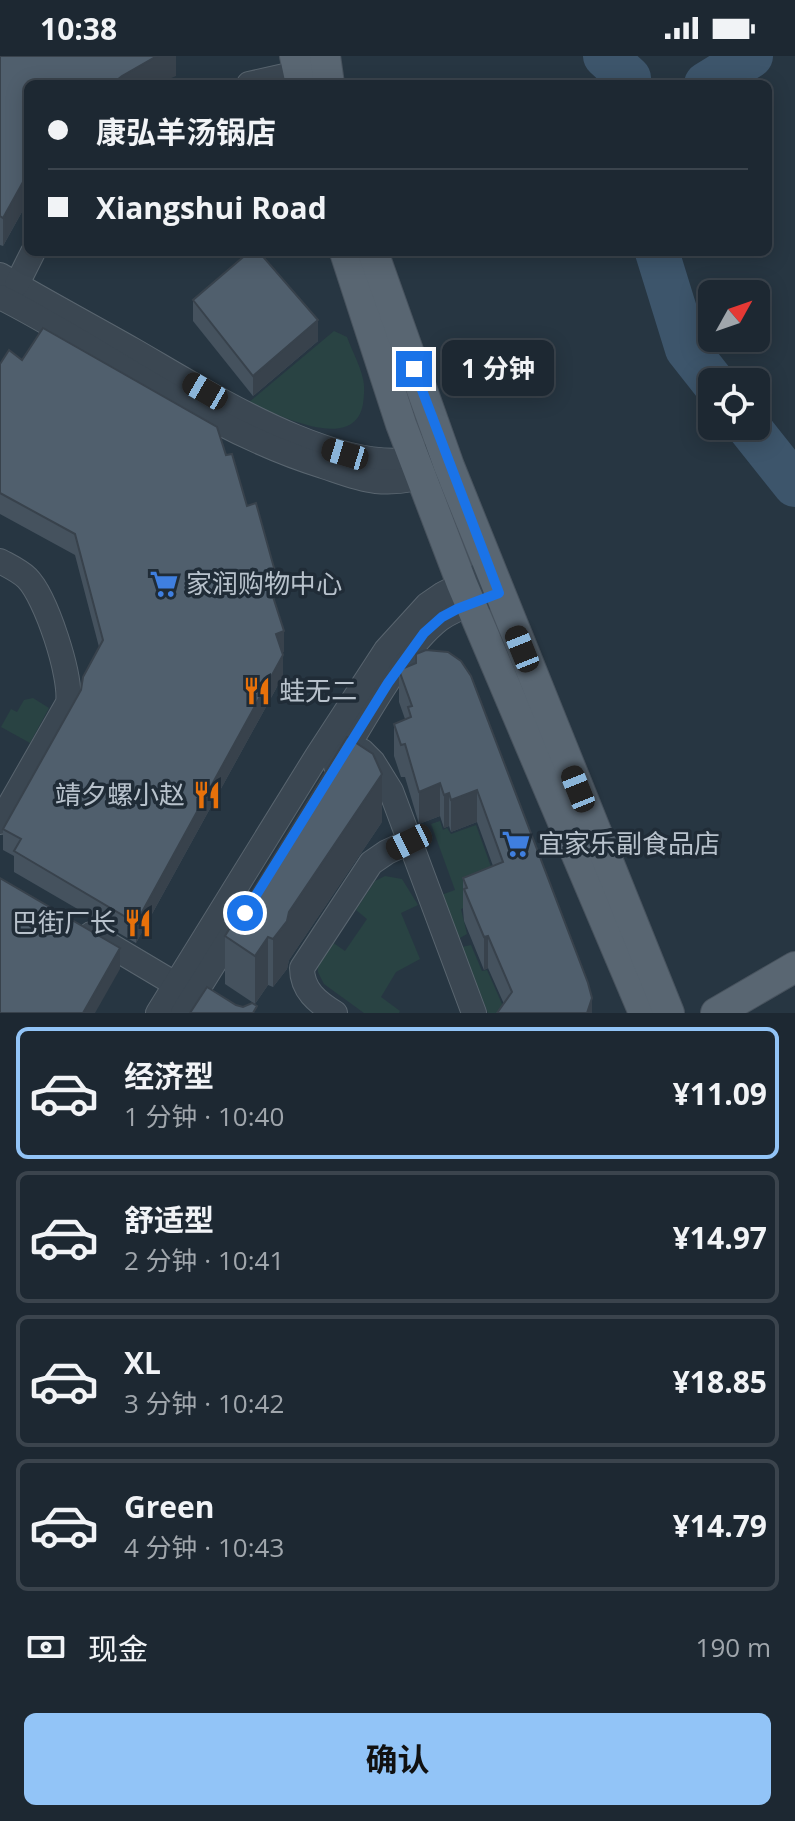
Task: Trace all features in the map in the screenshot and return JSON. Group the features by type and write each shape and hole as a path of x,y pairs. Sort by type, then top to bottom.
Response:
{"main road":[{"path":"325,56 328,80"},
{"path":"347,256 432,464 494,582 669,1013"},
{"path":"374,256 466,594 644,1013"},
{"path":"716,1013 795,967"},
{"path":"752,1013 795,988"}],"street":[{"path":"264,80 298,71"},
{"path":"30,256 5,294 257,419 319,445 380,462 432,464"},
{"path":"0,561 27,578 41,597 60,652 69,693 68,703 0,822"},
{"path":"0,570 25,585 36,602 63,694 58,709 0,807"},
{"path":"171,1001 386,650 427,605 494,582"},
{"path":"171,1001 200,986 402,662 424,633 466,594"},
{"path":"351,743 373,762 391,791 474,1013"},
{"path":"335,1013 309,992 302,977 302,968 371,863 409,842"},
{"path":"72,931 171,1001"},
{"path":"200,986 224,1000"}],"green space":[{"path":"334,331 347,337 362,374 363,404 357,419 345,427 330,429 294,421 248,403"},
{"path":"33,698 49,708 30,743 1,727 11,709 17,712 24,700"},
{"path":"440,821 443,830 447,828 451,834 476,825 504,903 485,900 461,909 467,934 458,939 441,895 455,890 431,824"},
{"path":"385,876 402,879 418,905 401,913 420,959 396,972 381,997 399,1013 364,1013 324,984 318,965 332,942 345,951 367,919 356,910 375,881"},
{"path":"471,945 482,971 487,970 506,1013 488,1013 462,947"}],"building":[{"path":"0,56 157,56 117,80 24,80 24,180 3,218 0,216"},
{"path":"244,256 262,256 318,320 253,376 193,300"},
{"path":"43,328 217,427 226,455 232,454 247,506 256,503 276,575 267,578 284,631 276,634 283,655 136,923 14,851 21,839 3,829 81,690 83,677 103,640 75,534 0,493 0,364 9,350 22,360"},
{"path":"426,650 448,652 461,661 471,676 588,983 592,998 587,1013 497,1013 512,992 488,936 484,937 464,889 467,888 463,878 503,862 477,790 451,800 449,793 444,795 440,783 419,792 405,744 401,745 394,724 411,717 408,707 412,706 399,670 416,663 416,654"},
{"path":"347,737 373,754 382,774 289,912 287,921 273,939 268,937 255,956 225,936"},
{"path":"0,878 120,948 83,1013 0,1013"},
{"path":"207,987 236,1005 243,1007 252,1003 257,1006 253,1013 190,1013"}],"waterway":[{"path":"605,56 629,78"},
{"path":"712,80 751,56"},
{"path":"658,256 687,349 702,368"},
{"path":"759,440 795,485"}],"place":[{"name":"家润购物中心","path":"164,584"},
{"name":"蛙无二","path":"257,691"},
{"name":"靖夕螺小赵","path":"207,795"},
{"name":"宜家乐副食品店","path":"516,844"},
{"name":"巴街厂长","path":"138,923"}],"route":[{"path":"245,913 388,683 424,633 442,617 499,593 414,369"}]}
